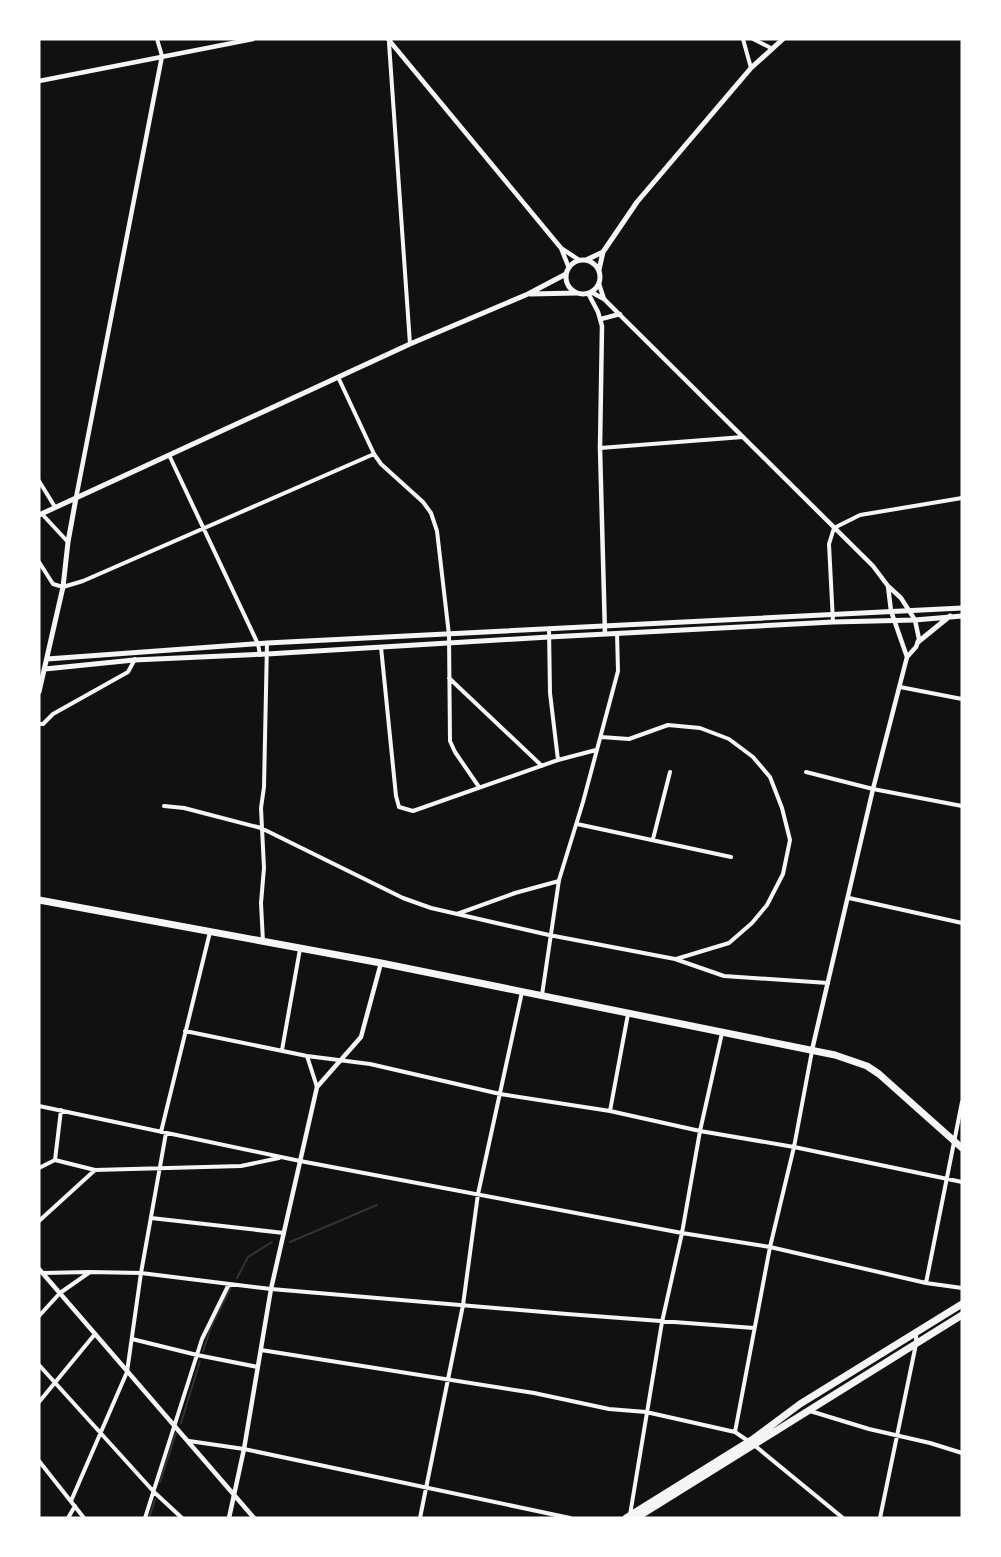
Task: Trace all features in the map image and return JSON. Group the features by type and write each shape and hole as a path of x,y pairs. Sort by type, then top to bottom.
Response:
{"highway":[{"path":"39,900 381,963 812,1050 855,1061 892,1084 962,1148"},
{"path":"752,1443 800,1404 962,1304"},
{"path":"630,1517 752,1443 810,1411 962,1315"}],"main road":[{"path":"528,294 590,292 599,284 603,252 637,202 750,68 783,39"},
{"path":"40,514 410,344 528,294 583,260 603,252"},
{"path":"583,260 596,266 599,270"},
{"path":"568,271 568,285 577,293"},
{"path":"39,692 41,665 47,659 63,587 76,498"},
{"path":"41,665 260,655 549,637 605,630 833,614 962,608"},
{"path":"918,642 949,617 952,609"},
{"path":"47,659 267,643 549,629 605,630 618,633 962,616"}],"street":[{"path":"76,498 162,56 157,39"},
{"path":"39,81 253,39"},
{"path":"743,39 750,68"},
{"path":"753,39 771,48"},
{"path":"388,41 561,248 583,260"},
{"path":"388,41 410,344"},
{"path":"561,248 568,271"},
{"path":"599,284 604,299"},
{"path":"590,292 604,299 873,566 910,611 919,634 918,642 908,657 873,789 812,1050 794,1147 770,1247 735,1432"},
{"path":"590,292 601,319 600,448 605,630"},
{"path":"601,319 620,315"},
{"path":"338,377 374,454 381,464 423,502 431,513 437,531 449,635 450,741 479,787"},
{"path":"600,448 744,437"},
{"path":"39,562 53,584 63,587 83,581 374,454"},
{"path":"170,455 258,644 260,655"},
{"path":"39,482 55,507"},
{"path":"833,622 829,544 834,528 860,515 962,498"},
{"path":"40,514 68,542"},
{"path":"888,586 891,611 908,657"},
{"path":"549,629 550,693 558,760"},
{"path":"542,996 549,935 559,881 618,671 618,633"},
{"path":"263,943 261,903 264,868 261,808 264,787 267,643"},
{"path":"381,647 399,807 413,811 558,760 596,750"},
{"path":"39,724 46,722 53,714 128,672 136,652"},
{"path":"448,677 542,766"},
{"path":"900,687 962,699"},
{"path":"601,736 629,739 668,725 700,728 729,739 753,757 770,777 782,808 790,840 783,874 767,905 752,923 729,943 675,959"},
{"path":"652,839 670,772"},
{"path":"806,772 873,789 962,806"},
{"path":"164,806 184,808 261,828 403,898 431,908 549,935 675,959 724,976 829,983"},
{"path":"576,824 731,857"},
{"path":"456,914 515,893 559,881"},
{"path":"849,898 962,923"},
{"path":"71,1501 128,1372 141,1273 164,1132 185,1031 210,931"},
{"path":"282,1050 300,949"},
{"path":"229,1518 244,1449 271,1288 317,1087 361,1037 381,963"},
{"path":"420,1518 463,1305 478,1194 522,992"},
{"path":"610,1111 628,1013"},
{"path":"185,1031 307,1056 370,1064 500,1094 610,1111 700,1131 794,1147 962,1182"},
{"path":"630,1517 662,1322 722,1033"},
{"path":"307,1056 317,1087"},
{"path":"926,1283 962,1102"},
{"path":"39,1106 300,1161 682,1233 770,1247 926,1283 962,1288"},
{"path":"55,1160 61,1110"},
{"path":"39,1168 55,1160 95,1170 241,1166 282,1157"},
{"path":"39,1221 95,1170"},
{"path":"151,1218 284,1233"},
{"path":"41,1271 141,1273 271,1288 754,1328"},
{"path":"41,1271 254,1518"},
{"path":"39,1316 60,1293 90,1272"},
{"path":"146,1518 202,1339 229,1284"},
{"path":"880,1518 916,1344 916,1332"},
{"path":"39,1402 95,1334"},
{"path":"132,1338 197,1355 258,1367"},
{"path":"261,1350 534,1393 609,1408 646,1412 735,1432 752,1443 843,1518"},
{"path":"39,1365 154,1492 182,1518"},
{"path":"810,1411 962,1453"},
{"path":"189,1441 244,1449 570,1518"},
{"path":"39,1461 84,1518"},
{"path":"68,1518 75,1506"}],"waterway":[{"path":"290,1242 377,1205"},
{"path":"237,1278 248,1257 272,1242"},
{"path":"203,1351 211,1327 231,1287"},
{"path":"181,1423 200,1361"},
{"path":"160,1482 176,1433"},
{"path":"149,1518 155,1500"}]}
